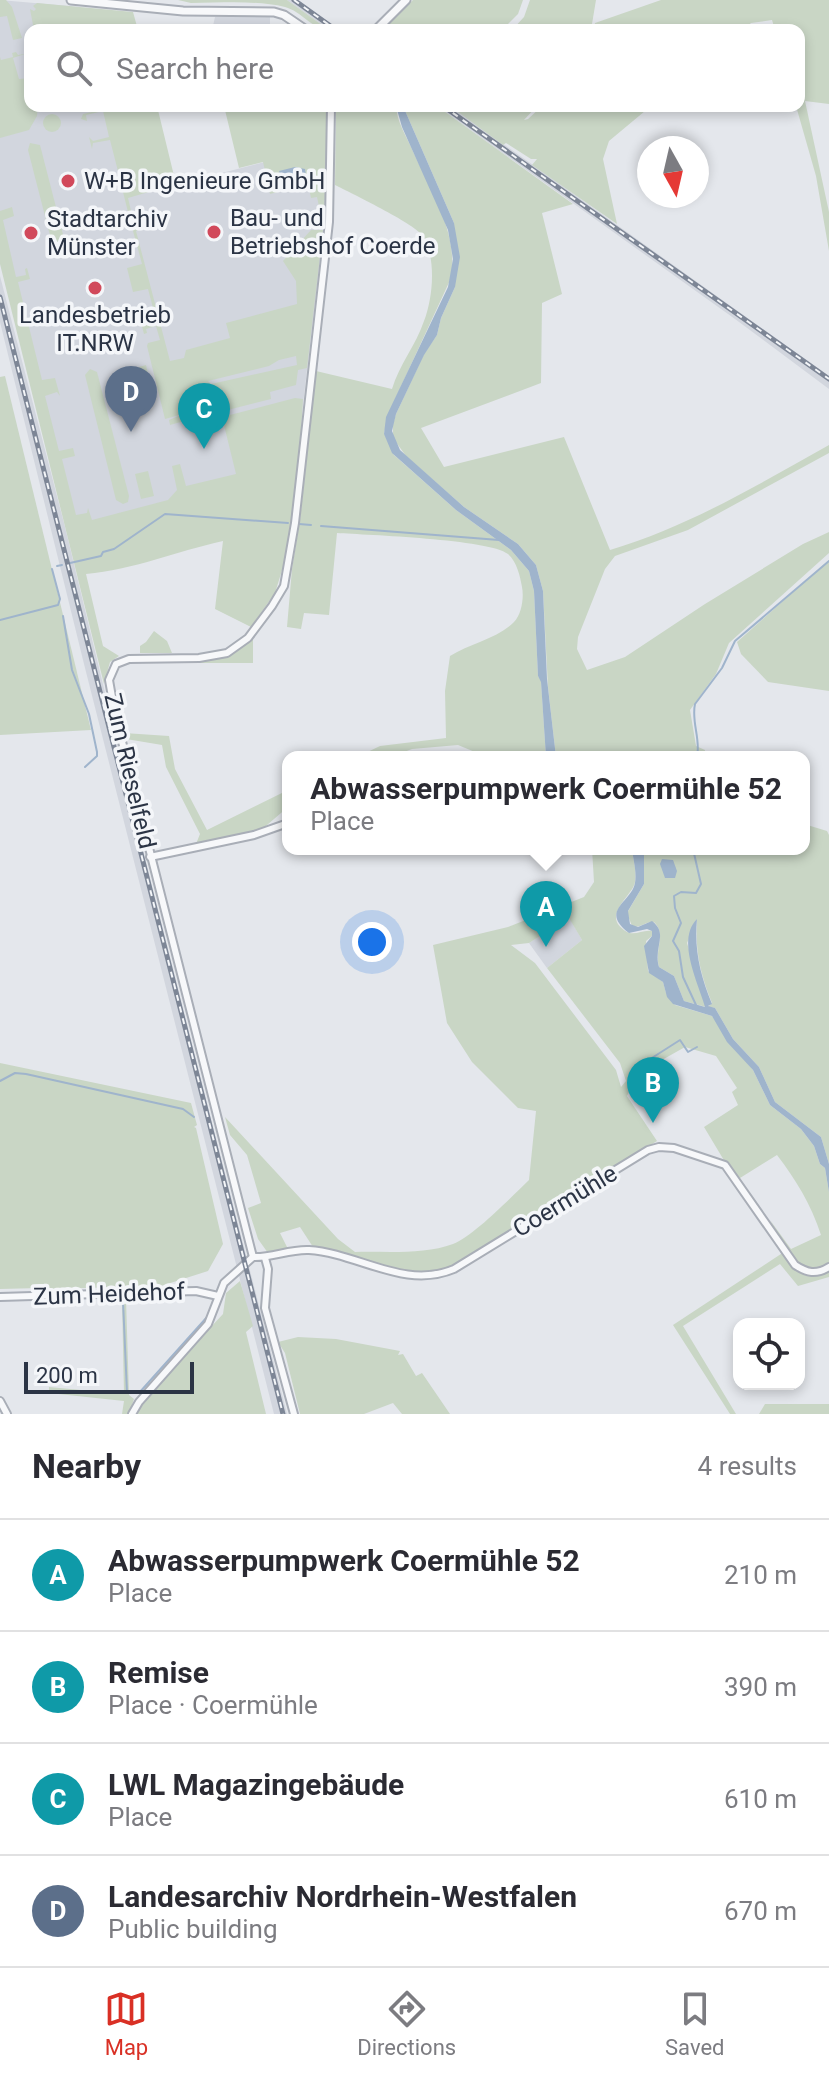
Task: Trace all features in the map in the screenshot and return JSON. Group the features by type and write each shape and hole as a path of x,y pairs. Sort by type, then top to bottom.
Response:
{"street":[{"path":"71,0 195,12 274,12 298,24"},
{"path":"382,24 406,0"},
{"name":"Zum Rieselfeld","path":"253,1257 150,857 115,714 110,674 116,664 129,659 209,657 234,649 258,626 284,586 295,523 329,222 331,112"},
{"path":"150,857 254,835 282,825"},
{"name":"Coermühle","path":"253,1257 265,1258 309,1250 409,1275 435,1276 454,1269 648,1150 664,1147 693,1153 725,1165 795,1265 813,1273 829,1267"},
{"path":"132,1414 213,1317 218,1296 228,1278 253,1257"},
{"path":"265,1258 268,1269 265,1308 294,1414"},
{"name":"Zum Heidehof","path":"0,1297 196,1291 218,1296"},
{"path":"0,1401 7,1414"}],"shaded area":[{"path":"0,0 80,7 84,24 24,24 24,112 107,112 128,197 327,146 327,198 295,473 73,529 0,240"},
{"path":"287,0 297,0 331,24 321,24"},
{"path":"270,16 270,24 213,24 215,17"},
{"path":"445,112 458,112 829,376 829,389"},
{"path":"0,276 65,527 164,937 287,1414 274,1414 84,664 0,322"},
{"path":"569,917 582,940 547,968 529,943"}],"green space":[{"path":"0,0 6,0 12,7 22,38 13,40 7,16 0,17"},
{"path":"178,0 287,0 321,24 314,24 296,12 274,5"},
{"path":"413,0 523,0 518,14 508,24 388,24"},
{"path":"530,0 596,0 592,24 518,24 524,17"},
{"path":"661,0 829,0 829,104 805,101 805,24 773,24 772,20 750,24 595,23"},
{"path":"37,3 133,12 136,24 33,24 30,9 36,9 33,6"},
{"path":"16,52 18,55 24,54 13,58 19,79 24,79 24,112 37,112 37,116 29,130 0,138 0,57 1,60 13,57 12,53"},
{"path":"805,101 829,212 829,251 816,176 798,112 805,112"},
{"path":"99,112 86,115 87,121 81,119 83,114"},
{"path":"103,112 158,112 176,184 128,198 170,361 184,358 186,350 230,338 226,323 297,304 296,281 283,261 311,230 323,230 307,368 298,370 296,385 270,392 271,399 170,425 169,420 183,414 165,419 147,346 160,340 156,326 146,329 147,333 144,334 138,312 153,308 148,289 133,292 127,268 142,264 130,220 116,223 116,227 110,217 121,219 121,215 128,212 120,180 106,183 100,180 107,178 109,182 120,179 110,140 93,143 92,149 89,137 93,141 109,137","holes":["296,356 297,365 211,384 208,381"]},
{"path":"225,112 328,112 324,218 317,220 316,213 320,211 317,197 311,198 309,188 314,187 313,183 270,194 272,182 268,183 263,162 239,168"},
{"path":"336,112 397,112 447,227 452,261 451,278 391,408 384,433 394,455 456,510 511,550 529,571 534,591 546,751 472,751 458,745 407,751 370,751 380,746 446,738 445,691 450,656 507,628 521,610 523,596 520,578 508,554 453,541 337,533 329,615 304,613 301,629 287,627 316,371 392,389 421,330 431,289 430,254 422,235 395,216 335,185"},
{"path":"406,112 445,112 573,204 542,213 562,294 542,303 541,383 421,428 444,467 564,437 610,550 695,517 829,445 829,453 688,530 615,556 605,569 578,637 577,649 587,670 625,657 705,604 803,544 829,532 829,553 729,643 716,674 690,710 696,746 705,751 555,751 543,591 536,565 518,544 464,507 406,456 393,438 396,414 424,354 437,335 455,287 454,223"},
{"path":"458,112 531,112 524,120 536,112 644,112 609,141 603,159 617,224 532,165 537,159 531,159 506,143 503,145"},
{"path":"52,114 61,123 52,132 43,123"},
{"path":"30,143 40,145 66,246 60,254 54,251 28,150"},
{"path":"12,207 14,216 3,220 16,277 26,275 27,268 30,279 18,282 42,380 55,378 60,396 57,392 45,396 59,451 73,448 75,456 62,459 76,515 87,513 88,508 92,520 168,500 177,490 172,466 180,464 186,486 236,474 222,417 295,398 303,399 287,554 275,593 251,627 215,609 223,541 121,569 86,574 103,646 119,656 110,662 104,684 0,264 0,211"},
{"path":"146,365 149,378 142,380 141,375 132,377 135,390 144,388 143,383 150,381 151,387 147,393 135,396 128,370 130,374"},
{"path":"90,369 97,372 129,496 128,502 123,504 116,500 85,375"},
{"path":"5,376 91,730 0,735 0,377"},
{"path":"148,471 154,496 141,499 135,474"},
{"path":"829,560 829,691 768,682 741,654 737,642"},
{"path":"154,631 167,641 172,653 140,653 140,646"},
{"path":"253,639 253,663 198,663 234,653"},
{"path":"124,733 169,736 175,769 207,830 282,793 282,812 260,831 196,844 200,834 166,767 162,745 126,739"},
{"path":"810,826 827,831 829,1164 821,1137 775,1102 759,1067 733,1039 715,1008 708,1007 712,1003 699,962 697,919 687,943 706,1007 684,1001 674,976 659,967 658,927 654,922 632,926 627,913 644,884 643,855 810,855"},
{"path":"592,855 633,855 635,882 617,913 619,926 630,933 652,931 652,936 646,941 648,971 663,982 666,993 675,1005 712,1016 753,1070 770,1105 801,1129 825,1168 829,1192 829,1277 798,1286 780,1264 683,1326 736,1414 730,1414 673,1325 787,1250 770,1220 791,1249 821,1235 802,1193 777,1155 740,1178 725,1162 704,1127 738,1105 732,1092 737,1088 716,1056 685,1047 639,1073 627,1096 657,1141 451,1269 432,1275 394,1270 313,1247 300,1227 280,1233 288,1249 268,1253 258,1239 248,1208 261,1203 247,1155 230,1135 225,1117 338,1239 355,1252 417,1251 453,1244 502,1206 529,1180 536,1111 518,1108 472,1062 447,1023 433,945 508,927 584,897 594,882","holes":["569,918 582,940 547,968 620,1063 626,1081 621,1087 616,1070 535,963 511,945 529,943"]},
{"path":"0,1063 191,1103 223,1244 208,1271 161,1286 47,1289 46,1285 41,1285 40,1288 0,1289"},
{"path":"240,1281 253,1326 246,1332 266,1414 135,1414 223,1314 226,1293"},
{"path":"122,1299 126,1299 129,1395 134,1399 129,1414 122,1414 124,1401 49,1393 49,1387 124,1394"},
{"path":"298,1337 336,1339 400,1351 398,1355 403,1354 416,1376 422,1373 450,1414 402,1414 393,1403 364,1414 300,1414 285,1353 278,1342"},
{"path":"765,1404 829,1404 829,1414 759,1414"}],"water":[{"path":"398,112 406,112 454,223 460,257 455,287 437,335 396,414 392,431 400,450 464,507 518,544 536,565 543,591 547,679 555,751 546,751 534,591 529,571 511,550 456,510 392,453 384,434 386,417 448,287 453,259 448,230"},
{"path":"295,167 305,169 306,176 283,182 279,171"},
{"path":"633,855 644,855 644,884 628,911 630,924 638,927 652,921 657,926 660,936 659,967 674,976 684,1001 705,1007 688,949 691,928 697,919 699,962 712,1004 708,1006 715,1008 733,1039 759,1067 775,1102 821,1137 829,1164 829,1192 825,1168 820,1164 814,1146 801,1129 770,1105 753,1070 727,1042 712,1016 673,1004 667,997 663,982 649,973 644,946 652,931 647,929 629,933 620,925 617,912 635,883"},
{"path":"662,859 673,860 677,871 675,878 665,878 660,864"}],"waterway":[{"path":"70,563 101,556 165,514 288,523"},
{"path":"299,524 311,525"},
{"path":"321,526 499,540"},
{"path":"697,751 695,704 722,668 735,641 829,561"},
{"path":"57,566 62,565"},
{"path":"0,620 58,605 60,599 52,569"},
{"path":"63,616 72,670 89,714 97,752 97,756 85,767"},
{"path":"694,855 701,884 696,893 681,892 674,896 681,923 673,941 679,951 683,977 696,1005"},
{"path":"633,1070 680,1040 688,1052 697,1047"},
{"path":"0,1081 15,1073 26,1074 183,1109 194,1117"},
{"path":"123,1301 127,1393"},
{"path":"139,1393 208,1316"}],"railway":[{"path":"294,0 328,24"},
{"path":"451,112 829,379"},
{"path":"0,297 283,1414"}],"place":[{"name":"W+B Ingenieure GmbH","path":"68,181"},
{"name":"Bau- und Betriebshof Coerde","path":"214,232"},
{"name":"Stadtarchiv Münster","path":"31,233"},
{"name":"Landesbetrieb IT.NRW","path":"95,288"},
{"name":"Landesarchiv Nordrhein-Westfalen","path":"131,432"},
{"name":"LWL Magazingebäude","path":"204,449"},
{"name":"Abwasserpumpwerk Coermühle 52","path":"546,947"},
{"name":"Remise","path":"653,1123"}]}
